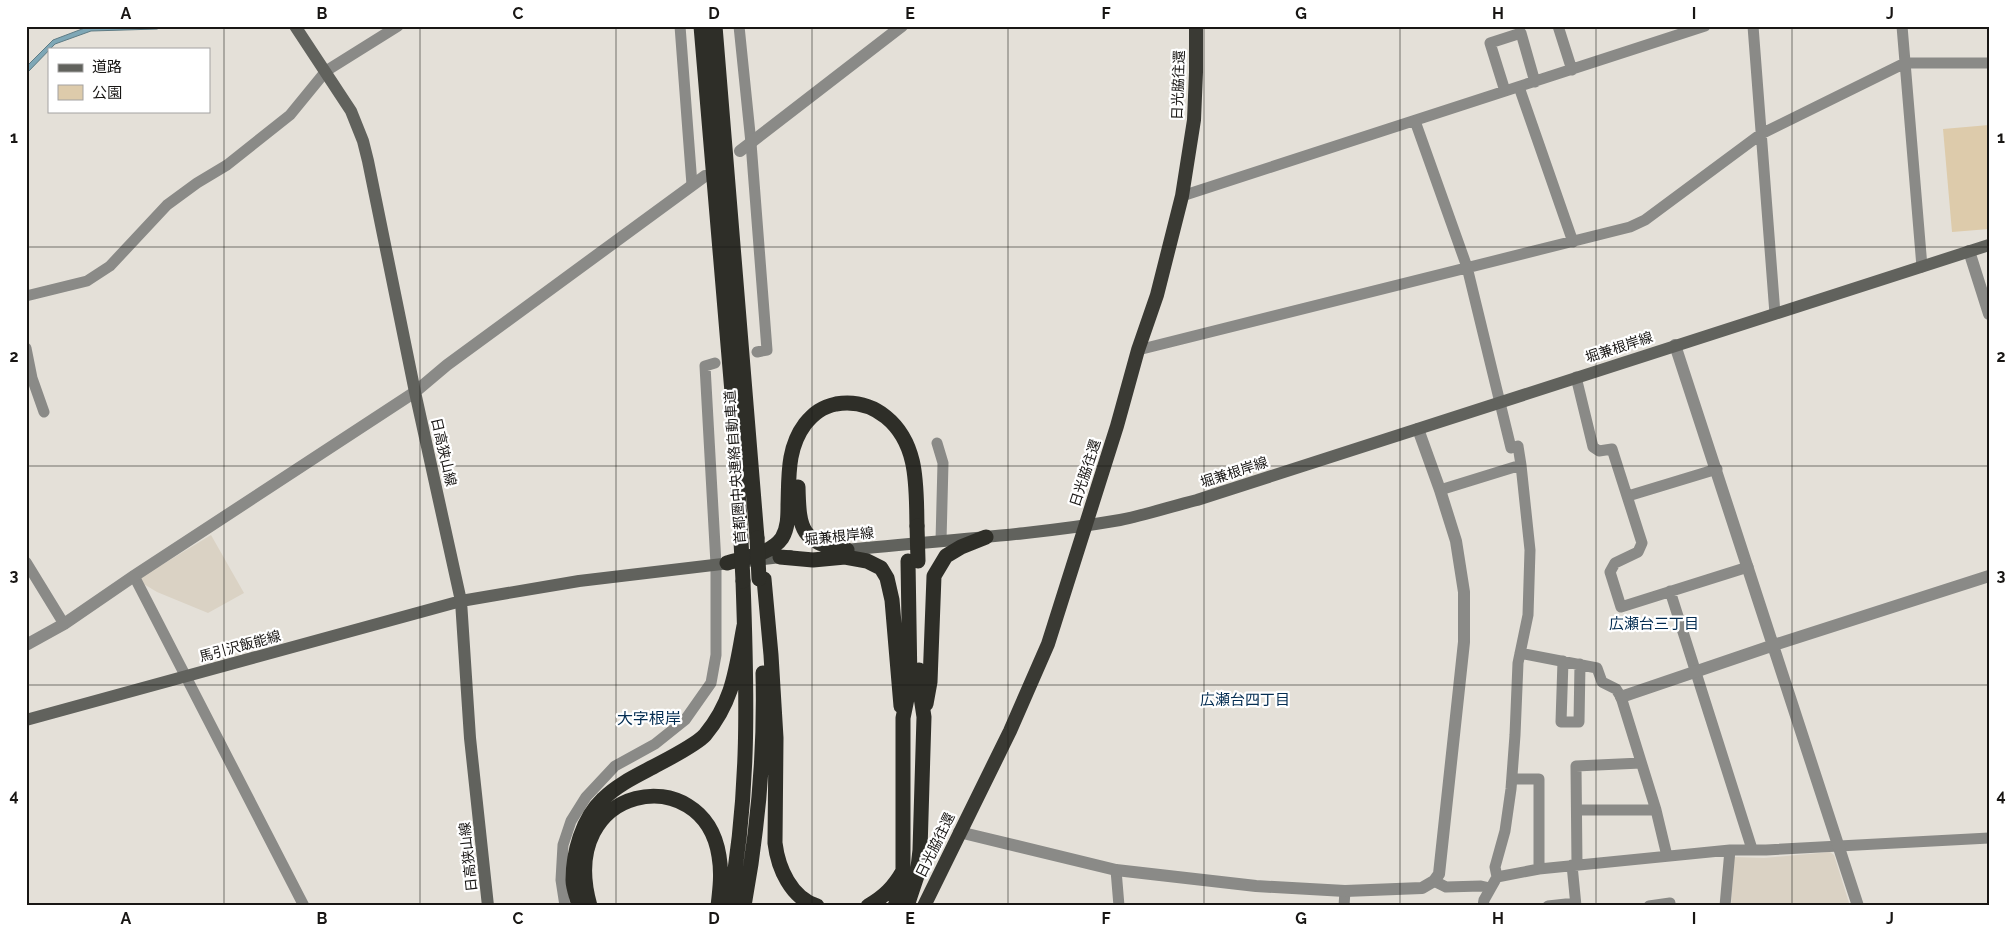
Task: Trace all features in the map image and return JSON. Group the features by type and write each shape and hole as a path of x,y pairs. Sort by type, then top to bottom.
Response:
{"highway":[{"name":"首都圏中央連絡自動車道","path":"701,26 733,404 744,626 746,759 739,844 729,906"},
{"name":"首都圏中央連絡自動車道","path":"716,26 761,579"},
{"name":"日光脇往還","path":"924,906 1010,731 1033,681 1057,619 1138,350 1157,295 1182,196 1194,120 1196,26"},
{"path":"721,564 770,548 781,540 788,520 789,464 799,432 811,416 824,407 842,403 859,403 875,409 892,422 903,436 910,451 916,475 913,527 910,684 903,718"},
{"path":"847,550 828,547 815,541 804,532 800,521 798,487 800,462 812,430 824,419 844,412 861,412 875,418 895,436 907,481 913,527"},
{"path":"907,906 917,876 920,850 924,717 930,682 934,576 946,556 986,537"},
{"path":"780,557 813,560 845,558 867,561 881,568 887,578 892,600 898,686 903,718 903,870 899,895 895,906"},
{"path":"913,561 919,684 924,717"},
{"path":"744,906 758,809 763,728 761,579"},
{"path":"761,579 775,712 775,843 777,857 781,871 791,887 811,904 817,906"},
{"path":"579,906 573,880 576,847 588,820 602,800 629,779 666,760 703,737 723,711 733,686 744,626"},
{"path":"590,906 585,890 584,871 588,843 594,830 606,813 617,805 647,796 664,796 682,803 706,824 713,837 719,855 721,879 718,906"},
{"path":"868,906 884,896 894,886 903,870"}],"main road":[{"name":"日高狭山線","path":"295,26 351,110 363,141 461,601 470,738 488,906"},
{"name":"堀兼根岸線","path":"461,601 579,580 780,557 986,537 1122,520 1197,500 1989,245"},
{"name":"馬引沢飯能線","path":"26,720 461,601"}],"street":[{"path":"26,296 87,281 110,266 167,205 197,183 227,165 290,115 326,71 398,26"},
{"path":"680,26 692,185"},
{"path":"739,26 767,350 757,352"},
{"path":"740,151 902,26"},
{"path":"1558,26 1572,70"},
{"path":"1182,196 1705,26"},
{"path":"1753,26 1775,314"},
{"path":"1902,26 1922,267"},
{"path":"1505,91 1490,43 1520,33 1535,82"},
{"path":"1138,350 1630,227 1645,220 1761,134 1905,63 1989,63"},
{"path":"1520,87 1573,242"},
{"path":"1415,121 1467,267 1511,448 1518,446 1530,550 1528,615 1518,663 1512,779 1505,831 1495,867 1497,877 1490,888 1483,906"},
{"path":"26,645 64,624 415,392 447,365 705,176"},
{"path":"1969,251 1989,314"},
{"path":"1675,345 1858,906"},
{"path":"26,348 32,378 44,412"},
{"path":"566,906 561,880 563,845 570,821 586,797 615,766 655,744 685,720 711,683 716,655 721,564 705,366 715,363"},
{"path":"1576,378 1593,448 1599,450 1612,449 1642,543 1638,552 1615,563 1610,572 1621,607 1748,567"},
{"path":"959,832 1116,870 1256,886 1345,891 1422,888 1434,881 1439,874 1464,642 1461,566 1456,541 1418,429"},
{"path":"938,443 943,463 941,541"},
{"path":"1440,490 1521,465"},
{"path":"1628,496 1717,469"},
{"path":"26,562 64,624"},
{"path":"134,576 304,906"},
{"path":"1621,697 1774,645 1989,576"},
{"path":"1670,591 1752,850"},
{"path":"1520,653 1597,668 1602,682 1616,689 1621,697 1656,810 1667,856"},
{"path":"1563,661 1561,722 1580,722 1580,664"},
{"path":"1548,906 1576,905 1576,766 1641,763"},
{"path":"1512,779 1539,779 1539,869"},
{"path":"1577,810 1656,810"},
{"path":"1497,877 1539,869 1730,850 1989,838"},
{"path":"1725,906 1730,850"},
{"path":"1116,870 1119,906"},
{"path":"1434,881 1446,887 1481,886 1490,888"},
{"path":"1344,906 1345,891"},
{"path":"1649,906 1670,904 1670,906"}],"shaded area":[{"path":"211,535 244,593 208,613 157,592 142,583 140,578"},
{"path":"1830,852 1834,855 1850,906 1731,906 1734,857 1764,858"}],"green space":[{"path":"1989,125 1989,229 1952,232 1943,129"}],"water":[{"path":"90,26 164,26 157,29 91,31 48,48 48,51 26,74 26,67 53,40"}],"district":[{"name":"広瀬台三丁目","path":"1654,624"},
{"name":"広瀬台四丁目","path":"1245,700"},
{"name":"大字根岸","path":"649,718"}]}
